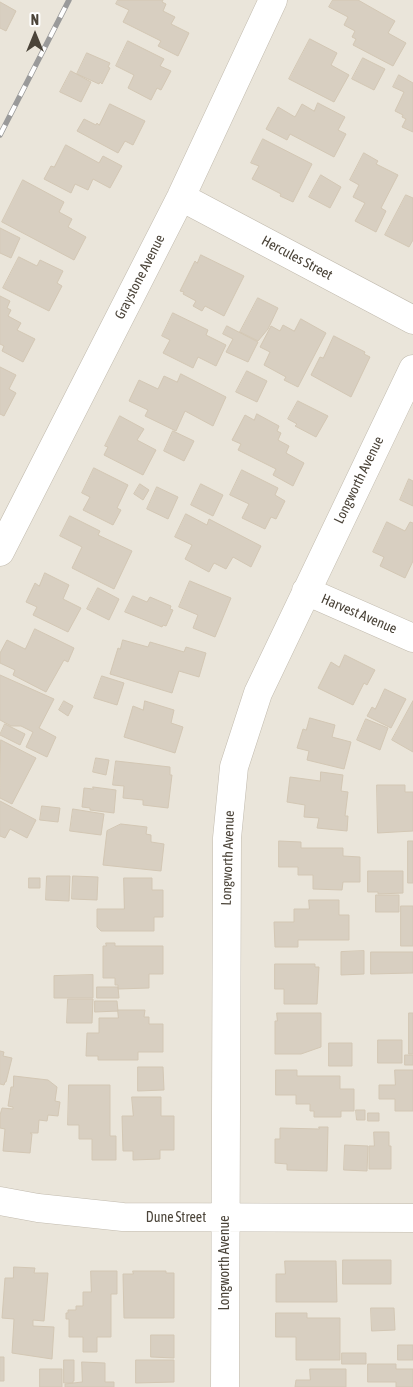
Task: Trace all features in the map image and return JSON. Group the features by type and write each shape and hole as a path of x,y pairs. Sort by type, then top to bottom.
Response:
{"street":[{"name":"Graystone Avenue","path":"0,552 181,197 273,0"},
{"name":"Hercules Street","path":"181,197 413,320"},
{"name":"Longworth Avenue","path":"225,1387 227,838 234,767 258,693 413,369"},
{"name":"Harvest Avenue","path":"306,591 413,638"},
{"name":"Dune Street","path":"0,1201 38,1208 122,1217 413,1218"}],"shaded area":[{"path":"0,0 413,0 413,1387 0,1387"}],"building":[{"path":"118,0 163,0 162,2 166,4 163,11 175,17 171,24 189,33 178,56 158,46 161,41 123,22 129,10 116,4"},
{"path":"333,0 358,0 395,21 388,33 406,43 393,66 353,45 356,39 352,37 355,31 344,25 348,17 329,7"},
{"path":"0,2 16,11 6,31 0,28"},
{"path":"310,39 337,53 331,65 349,75 334,102 289,79"},
{"path":"128,41 164,59 160,66 171,71 161,90 157,88 151,100 128,88 134,75 116,66"},
{"path":"87,53 110,63 108,67 110,68 102,84 77,74"},
{"path":"363,58 385,69 374,90 352,79"},
{"path":"71,71 91,82 81,102 60,92"},
{"path":"399,75 413,83 413,132 402,127 406,119 395,111 404,92 393,87"},
{"path":"318,103 345,117 338,130 346,134 334,157 290,134 287,140 266,129 278,107 295,117 302,104 314,111"},
{"path":"110,104 145,121 133,145 125,141 118,153 77,131 84,119 99,125"},
{"path":"263,139 312,164 293,202 252,179 259,166 251,163"},
{"path":"66,145 99,163 103,156 122,166 110,188 93,179 88,190 75,184 71,193 44,179 51,166 54,167"},
{"path":"364,153 378,161 376,164 398,175 381,208 386,211 376,232 355,221 365,203 353,197 359,185 350,180"},
{"path":"321,175 341,187 330,208 309,197"},
{"path":"23,180 64,202 59,212 72,219 68,227 86,237 74,260 2,222"},
{"path":"406,195 413,198 413,240 409,247 385,235"},
{"path":"0,228 20,238 11,258 0,253"},
{"path":"201,255 244,276 224,316 205,306 202,311 193,306 196,301 180,291 195,261 197,263"},
{"path":"19,257 37,266 40,260 63,271 57,283 62,286 49,311 3,288"},
{"path":"0,296 10,301 7,308 11,310 8,316 21,323 17,330 35,339 23,362 2,351 4,346 0,344"},
{"path":"258,298 278,308 268,329 258,341 240,332"},
{"path":"173,313 208,330 206,335 226,345 216,366 198,357 193,368 163,353 170,340 162,336"},
{"path":"301,319 326,333 298,387 284,380 286,377 264,365 270,352 260,347 271,326 280,331 283,325 294,331"},
{"path":"227,326 258,342 248,362 226,352 233,339 223,334"},
{"path":"334,336 365,352 364,354 370,357 351,397 311,375 320,357 323,358"},
{"path":"0,367 16,375 9,389 16,393 4,416 0,414"},
{"path":"247,371 267,381 257,402 236,392"},
{"path":"181,374 226,397 213,426 185,411 176,431 145,416 148,410 129,401 139,380 158,389 164,376 177,382"},
{"path":"298,401 328,416 316,437 295,426 297,424 288,419"},
{"path":"257,414 279,426 277,431 281,433 278,440 289,446 286,453 304,463 293,486 273,475 276,469 238,450 241,444 232,440 245,415 254,420"},
{"path":"120,416 144,429 137,440 156,450 143,475 104,455 108,447 105,446"},
{"path":"173,431 194,441 184,461 164,451"},
{"path":"94,468 128,485 117,508 121,510 113,525 83,510 90,497 82,493"},
{"path":"242,470 278,488 275,495 285,501 276,519 271,517 265,529 242,518 249,504 230,495"},
{"path":"409,479 413,481 413,506 400,500"},
{"path":"140,484 149,490 143,500 134,494"},
{"path":"201,484 223,495 213,516 191,505"},
{"path":"157,487 178,497 168,519 147,509"},
{"path":"186,514 207,525 209,519 261,546 251,567 233,557 226,569 214,563 209,572 185,559 192,545 175,537"},
{"path":"70,516 100,531 98,535 132,551 114,589 72,568 82,547 60,536"},
{"path":"387,522 405,531 410,522 413,523 413,561 405,578 380,566 384,557 373,552"},
{"path":"45,573 69,585 63,599 81,608 68,632 33,615 37,607 26,602 35,583 39,586"},
{"path":"190,581 231,598 215,637 193,628 198,615 179,607"},
{"path":"98,588 119,599 109,620 87,609"},
{"path":"133,596 147,602 150,597 171,606 170,609 173,610 166,626 163,625 162,627 125,612"},
{"path":"35,629 74,648 68,662 64,660 46,692 13,675 15,670 0,663 0,653 7,640 25,649"},
{"path":"123,640 148,647 150,642 184,652 186,647 206,653 199,677 179,671 172,693 110,674 118,648 120,649"},
{"path":"345,655 375,670 367,685 364,683 353,705 318,688 331,662 339,667"},
{"path":"0,675 54,699 39,728 56,737 47,757 26,747 33,732 21,726 11,726 0,720"},
{"path":"102,676 124,683 117,705 94,698"},
{"path":"385,689 406,699 391,728 367,716 372,707 375,709"},
{"path":"64,701 73,706 68,716 59,710"},
{"path":"145,701 174,710 171,723 183,727 175,753 124,737 133,706 143,710"},
{"path":"413,701 413,752 392,740"},
{"path":"310,718 335,725 332,737 351,742 344,769 307,760 309,751 297,748 303,729 306,730"},
{"path":"366,719 388,728 380,750 357,740"},
{"path":"5,724 25,734 20,745 0,735"},
{"path":"1,740 36,758 12,804 0,798"},
{"path":"96,758 109,760 106,775 93,772"},
{"path":"116,761 170,767 170,775 172,775 168,808 143,805 143,800 123,798 124,786 113,785"},
{"path":"321,772 343,775 341,791 348,792 345,816 348,816 347,831 317,828 319,818 304,817 305,805 287,802 290,777 320,781"},
{"path":"377,785 405,785 405,792 413,792 413,831 378,833"},
{"path":"93,787 116,790 114,813 82,807 84,788 93,789"},
{"path":"0,801 36,820 27,838 10,829 5,838 0,836"},
{"path":"42,806 60,808 58,822 40,820"},
{"path":"73,809 104,814 101,835 70,831"},
{"path":"121,824 147,827 146,834 151,835 151,842 164,844 161,871 103,865 107,831"},
{"path":"279,841 301,842 301,848 343,848 343,856 360,857 360,882 343,882 342,890 313,889 313,875 298,875 298,867 279,867"},
{"path":"408,841 413,841 413,883 408,883"},
{"path":"368,871 403,871 403,893 378,894 378,892 368,892"},
{"path":"47,876 70,876 69,901 46,900"},
{"path":"73,876 98,877 97,900 72,899"},
{"path":"29,878 40,878 40,888 29,888"},
{"path":"124,878 152,878 152,890 163,890 163,917 154,917 154,931 101,931 97,927 97,909 124,909"},
{"path":"376,895 399,895 399,912 376,912"},
{"path":"309,900 339,900 339,915 349,915 349,940 298,940 298,947 275,947 274,922 294,922 294,909 309,909"},
{"path":"401,906 413,906 413,946 401,946"},
{"path":"106,943 115,943 115,946 163,946 163,974 149,974 149,988 118,989 118,985 115,985 115,978 103,978 103,946 106,946"},
{"path":"364,951 364,974 341,975 341,952"},
{"path":"371,952 413,952 413,973 371,974"},
{"path":"275,964 315,964 315,967 319,967 317,1004 284,1004 284,989 275,989"},
{"path":"93,975 93,998 54,998 54,976"},
{"path":"97,987 118,987 119,998 97,998"},
{"path":"68,999 93,999 92,1023 67,1023"},
{"path":"95,1001 117,1001 118,1011 95,1012"},
{"path":"118,1010 145,1010 144,1017 149,1017 149,1024 163,1024 163,1052 138,1052 138,1060 98,1060 98,1056 86,1056 87,1033 99,1033 99,1018 118,1018"},
{"path":"277,1013 321,1013 321,1047 301,1054 275,1054 275,1021 277,1021"},
{"path":"409,1013 413,1013 413,1054 409,1054"},
{"path":"378,1040 402,1040 402,1063 378,1063"},
{"path":"329,1043 352,1043 352,1066 329,1066"},
{"path":"0,1051 4,1052 3,1056 12,1058 4,1085 0,1084"},
{"path":"405,1055 413,1055 413,1065 405,1065"},
{"path":"138,1067 163,1067 164,1090 138,1091"},
{"path":"276,1070 297,1070 297,1076 340,1076 340,1089 354,1089 354,1111 341,1111 341,1117 314,1117 314,1111 310,1111 310,1104 296,1104 296,1095 276,1095"},
{"path":"395,1070 413,1070 413,1111 395,1111 395,1099 379,1099 379,1085 395,1085"},
{"path":"14,1076 48,1080 57,1087 55,1101 60,1102 58,1116 48,1115 47,1121 39,1120 38,1133 30,1133 32,1134 30,1153 3,1151 5,1129 0,1128 0,1115 2,1108 13,1109 13,1107 8,1106"},
{"path":"69,1085 110,1085 110,1136 116,1136 116,1160 92,1160 92,1139 79,1139 79,1125 68,1125"},
{"path":"132,1097 161,1097 161,1116 174,1116 174,1150 160,1150 160,1159 133,1160 133,1151 123,1151 122,1116 133,1116"},
{"path":"356,1110 365,1110 365,1120 357,1120"},
{"path":"368,1113 379,1113 379,1121 368,1121"},
{"path":"319,1127 328,1127 327,1171 287,1170 287,1164 275,1163 275,1139 280,1139 280,1128 319,1129"},
{"path":"374,1132 389,1132 391,1169 369,1169 369,1146 374,1146"},
{"path":"345,1145 368,1146 367,1171 344,1170"},
{"path":"343,1260 391,1260 391,1284 343,1284"},
{"path":"285,1261 336,1261 337,1302 276,1302 276,1274 285,1274"},
{"path":"14,1267 35,1268 34,1273 48,1273 44,1321 33,1320 33,1326 54,1327 52,1359 12,1353 14,1319 2,1318 5,1278 13,1278"},
{"path":"91,1271 117,1271 117,1294 111,1294 111,1337 97,1337 97,1352 83,1352 83,1337 69,1337 69,1319 66,1319 66,1313 68,1313 68,1310 76,1310 76,1306 83,1306 83,1292 91,1292"},
{"path":"133,1271 166,1271 166,1273 174,1273 174,1318 124,1318 123,1274 133,1274"},
{"path":"371,1308 394,1308 395,1330 372,1331"},
{"path":"276,1313 307,1313 307,1318 340,1318 340,1360 296,1360 296,1337 276,1337"},
{"path":"151,1335 174,1335 174,1358 151,1357"},
{"path":"398,1345 413,1345 413,1360 398,1360"},
{"path":"342,1353 366,1353 366,1364 342,1364"},
{"path":"0,1357 4,1357 4,1381 0,1381"},
{"path":"64,1360 74,1360 73,1383 64,1383"},
{"path":"136,1360 174,1360 174,1382 136,1383"},
{"path":"82,1362 105,1363 105,1382 114,1382 114,1387 65,1387 65,1384 82,1382"},
{"path":"368,1364 396,1364 396,1369 413,1369 413,1387 396,1387 396,1382 368,1382"},
{"path":"40,1369 62,1369 62,1387 40,1387"},
{"path":"310,1369 346,1369 346,1387 295,1387 296,1380 310,1380"}],"railway":[{"path":"0,135 69,0"}]}
